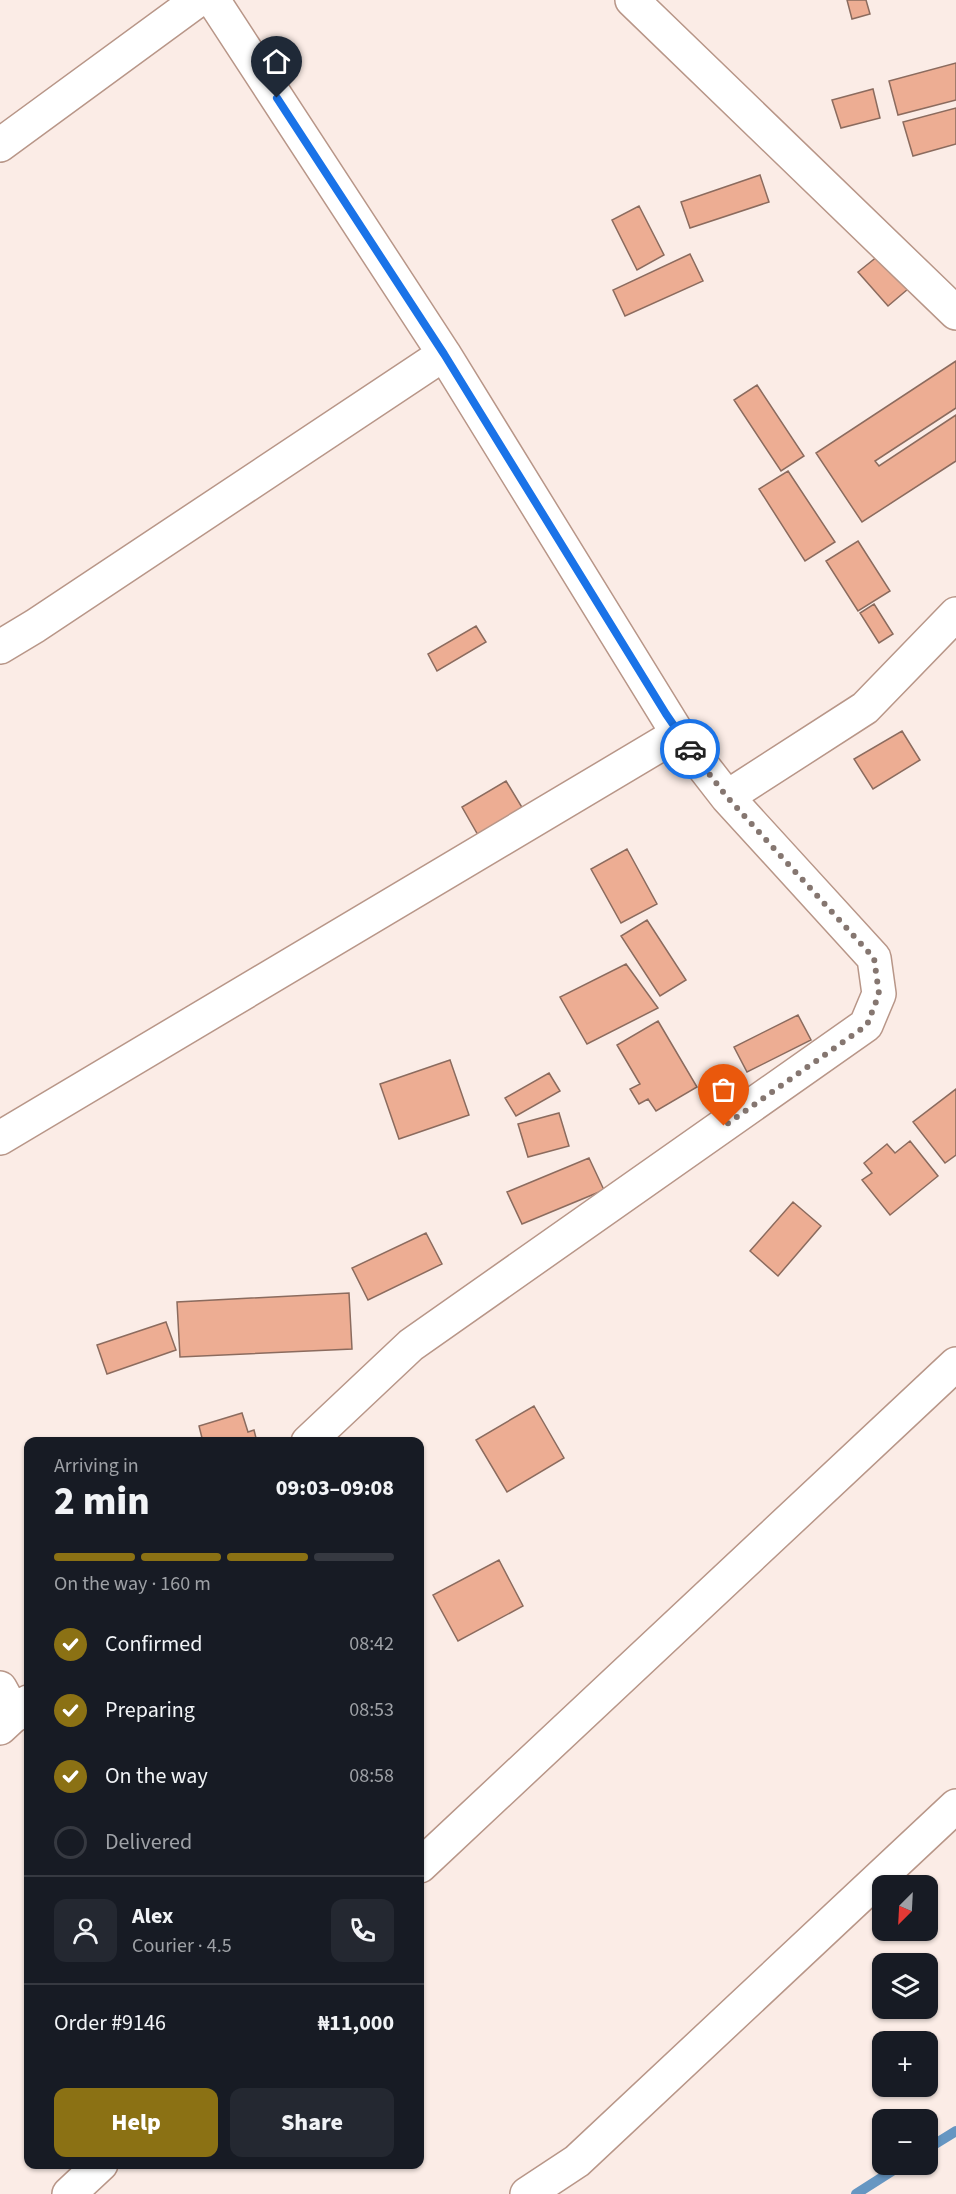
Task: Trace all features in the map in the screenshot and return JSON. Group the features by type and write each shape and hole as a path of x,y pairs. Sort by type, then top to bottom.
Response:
{"street":[{"path":"0,145 198,0"},
{"path":"213,0 444,354 678,734 727,797 874,958 879,994 867,1025 411,1345 313,1437"},
{"path":"632,0 956,313"},
{"path":"0,647 444,354"},
{"path":"727,797 864,708 956,614"},
{"path":"0,1137 678,734"},
{"path":"424,1862 956,1364"},
{"path":"527,2194 577,2161 956,1806"},
{"path":"69,2194 96,2169"}],"building":[{"path":"847,0 866,0 870,14 852,19"},
{"path":"956,63 956,100 898,115 889,81"},
{"path":"873,89 880,118 841,128 832,100"},
{"path":"956,108 956,144 913,156 903,122"},
{"path":"760,175 769,202 690,228 681,202"},
{"path":"639,206 664,255 637,270 612,220"},
{"path":"690,254 703,281 625,316 613,290"},
{"path":"878,256 908,289 888,306 858,272"},
{"path":"956,361 956,408 875,461 879,466 956,415 956,461 862,522 816,453"},
{"path":"757,385 804,456 781,471 734,400"},
{"path":"788,471 835,542 805,561 759,489"},
{"path":"858,541 890,591 858,611 826,561"},
{"path":"874,604 893,634 879,643 860,613"},
{"path":"476,626 486,642 437,671 428,654"},
{"path":"902,731 920,760 873,789 854,759"},
{"path":"506,781 523,809 478,835 462,807"},
{"path":"627,849 657,904 621,923 591,869"},
{"path":"647,920 686,980 660,996 621,936"},
{"path":"626,964 658,1008 587,1044 560,997"},
{"path":"798,1015 811,1040 747,1072 734,1047"},
{"path":"658,1021 697,1087 656,1111 648,1099 639,1104 630,1089 640,1084 617,1045"},
{"path":"450,1060 469,1115 399,1139 380,1084"},
{"path":"549,1073 560,1091 516,1116 505,1098"},
{"path":"956,1089 956,1155 945,1163 913,1122"},
{"path":"559,1113 569,1146 528,1157 518,1124"},
{"path":"910,1141 938,1176 890,1215 862,1180 872,1173 864,1163 887,1144 895,1153"},
{"path":"589,1158 604,1190 522,1224 507,1192"},
{"path":"793,1202 821,1226 778,1276 750,1251"},
{"path":"426,1233 442,1264 368,1300 352,1268"},
{"path":"349,1293 352,1349 180,1357 177,1302"},
{"path":"166,1322 176,1350 107,1374 97,1345"},
{"path":"534,1406 564,1458 507,1492 476,1440"},
{"path":"242,1413 248,1432 254,1430 256,1437 202,1437 199,1426"},
{"path":"499,1560 523,1606 458,1641 433,1595"}],"waterway":[{"path":"938,2142 956,2131"},
{"path":"856,2194 886,2175"}],"way so far":[{"path":"690,749 727,797 874,958 879,994 867,1025 724,1126"}],"route":[{"path":"277,98 444,354 678,734 690,749"}]}
